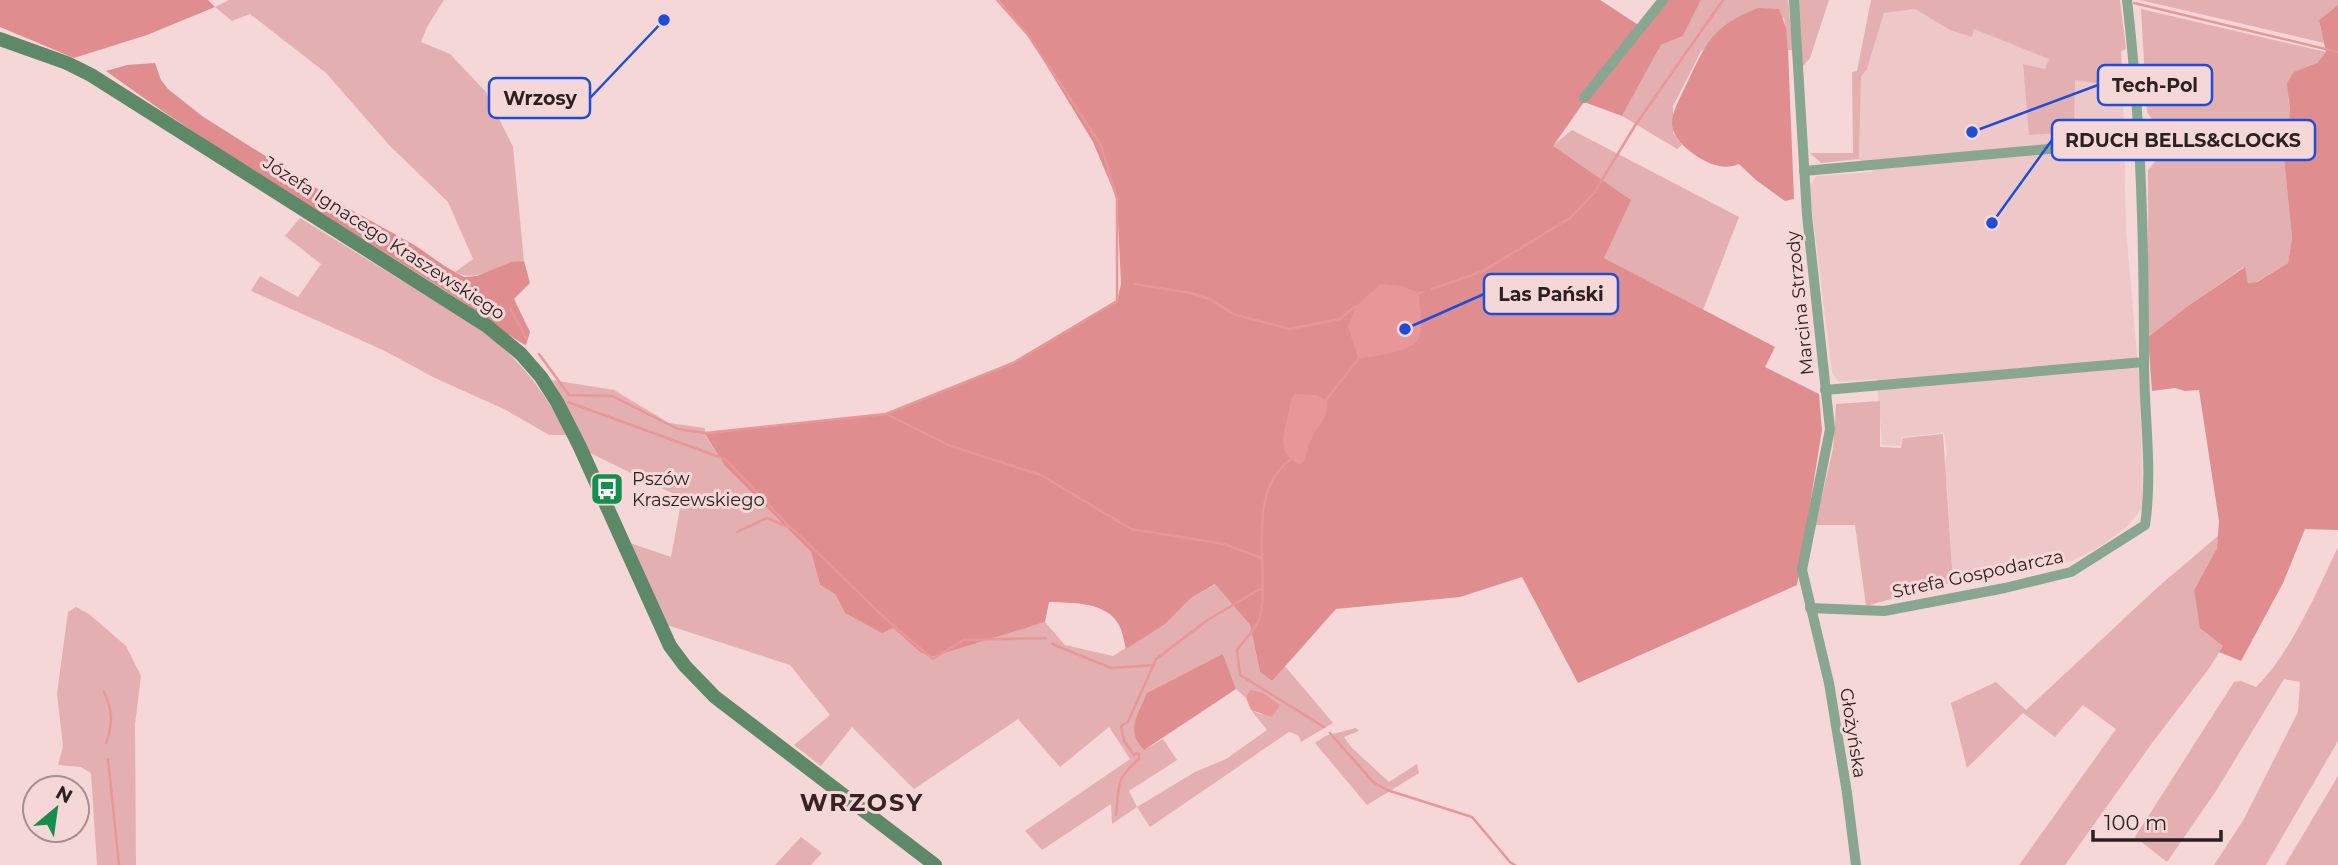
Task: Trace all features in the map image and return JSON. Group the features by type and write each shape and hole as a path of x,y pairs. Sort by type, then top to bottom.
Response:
{"street":[{"path":"1584,98 1663,0"},
{"name":"Marcina Strzody","path":"1794,0 1804,172 1830,429 1802,570 1809,604"},
{"name":"Strefa Gospodarcza","path":"1809,604 1857,611 1903,608 2071,572 2145,525 2149,499 2144,362 2145,309 2137,89 2127,0"},
{"name":"Józefa Ignacego Kraszewskiego","path":"0,39 67,63 91,75 355,240 505,340 541,377 558,402 670,646 685,666 715,697 935,865"},
{"path":"1804,172 2138,141"},
{"path":"1825,390 2144,362"},
{"name":"Głożyńska","path":"1809,604 1829,683 1856,865"}],"shaded area":[{"path":"0,0 208,0 215,7 147,35 74,58 0,27"},
{"path":"229,0 444,0 421,42 450,54 486,92 513,147 524,261 473,276 455,272 473,259 448,202 390,146 326,73 250,14 232,21 215,7"},
{"path":"999,0 1600,0 1640,26 1663,0 1701,0 1683,36 1661,45 1622,116 1584,102 1553,146 1631,200 1604,258 1775,347 1765,367 1819,394 1822,430 1797,585 1578,683 1522,577 1460,597 1336,609 1272,681 1260,672 1250,625 1215,584 1191,598 1165,624 1126,649 1121,629 1107,612 1079,603 1049,602 1045,622 931,657 920,652 893,628 882,633 845,613 835,594 820,585 811,552 725,466 705,434 886,414 1013,363 1117,301 1121,284 1117,199 1093,142 1028,35"},
{"path":"1701,0 1788,0 1793,50 1788,50 1784,18 1701,51 1673,106 1673,133 1682,145 1677,149 1622,116 1661,45 1683,36"},
{"path":"1796,0 1829,0 1810,58 1798,72"},
{"path":"1871,0 2120,0 2126,49 2121,51 2123,87 2075,80 2074,132 2029,135 2023,64 2045,69 2049,59 1974,29 1972,37 1950,30 1915,9 1884,13 1867,69 1861,77 1859,159 1821,163 1810,153 1853,153 1852,72 1857,71"},
{"path":"2140,0 2338,0 2338,5 2319,20 2324,43"},
{"path":"2338,5 2338,530 2305,529 2283,583 2241,661 2219,652 2223,646 2200,628 2194,590 2217,548 2219,521 2199,390 2185,391 2175,388 2152,391 2148,337 2245,267 2248,283 2257,282 2288,263 2292,238 2284,159 2290,111 2287,83 2294,72 2317,63 2326,52 2319,20"},
{"path":"1758,8 1779,9 1786,28 1794,199 1785,201 1739,164 1718,166 1698,157 1685,147 1673,130 1674,112 1708,43 1722,27"},
{"path":"1915,9 1950,30 1974,29 2049,59 2046,70 2023,64 2030,135 2075,80 2123,87 2126,228 2140,390 2143,507 2127,527 2099,547 2072,561 1953,582 1947,484 1944,474 1947,453 1944,433 1902,437 1901,446 1882,445 1877,379 1839,382 1832,373 1809,186 1817,176 1873,172 1859,159 1861,77 1867,69 1884,13"},
{"path":"2141,9 2326,52 2288,97 2290,111 2284,159 2292,238 2288,263 2256,282 2248,283 2244,267 2148,337 2148,170 2158,158 2153,121 2147,112"},
{"path":"155,63 161,80 168,89 202,116 346,207 416,246 464,277 477,276 511,262 524,261 530,283 514,299 530,332 526,345 452,295 234,158 106,71 127,65"},
{"path":"1572,130 1739,217 1703,310 1604,258 1552,146"},
{"path":"300,218 482,330 531,378 568,435 549,435 506,410 433,377 385,351 251,291 260,276 298,297 321,264 285,236"},
{"path":"1381,284 1402,286 1419,293 1419,338 1400,350 1358,359 1348,326 1356,306"},
{"path":"552,380 614,390 669,423 705,428 705,435 725,466 811,552 820,585 835,594 845,613 893,628 920,652 1045,622 1065,645 1113,656 1164,624 1191,598 1216,584 1250,625 1260,672 1272,681 1284,665 1333,723 1301,742 1298,735 1289,732 1150,827 1137,807 1112,824 1111,804 1042,850 1025,831 1130,759 1109,727 1060,767 1018,719 914,789 852,727 821,766 794,745 830,715 790,665 667,625 627,542 671,557 682,498 590,453","holes":["1223,654 1236,689 1246,698 1251,691 1262,715 1251,710 1267,730 1226,759 1195,772 1137,807 1129,791 1177,760 1163,739 1144,750"]},
{"path":"1295,394 1316,395 1326,400 1327,406 1325,416 1311,441 1304,461 1300,464 1291,459 1284,445 1291,399"},
{"path":"1880,401 1880,447 1901,448 1903,438 1943,434 1953,582 1866,606 1855,525 1815,525 1833,449 1836,404"},
{"path":"2218,536 2217,548 2194,590 2223,646 2065,865 2019,865 2116,729 2083,705 2055,737 2023,713 1967,768 1951,703 1996,682 2026,710 2159,586"},
{"path":"2338,547 2338,741 2266,865 2214,865 2244,819 2298,712 2300,682 2284,679 2216,791 2167,862 2135,837 2234,682 2241,681 2256,687 2281,657"},
{"path":"76,607 89,614 126,646 141,676 135,724 136,865 97,865 91,773 81,767 58,765 63,746 57,694 68,612"},
{"path":"1223,654 1236,689 1144,750 1138,743 1134,729 1147,693"},
{"path":"1250,690 1263,693 1280,705 1272,717 1251,710 1246,698"},
{"path":"1356,728 1359,731 1344,737 1352,748 1389,782 1417,764 1419,773 1367,805 1315,743 1325,736"},
{"path":"2338,776 2338,865 2285,865"},
{"path":"801,837 822,853 811,865 775,865"}],"waterway":[{"path":"539,354 569,395 612,396 678,429 706,433 886,414 1013,363 1117,301 1117,199 1101,145 1028,35 997,0"},
{"path":"1432,289 1483,271 1570,218 1594,193 1636,124 1723,0"},
{"path":"2134,3 2338,52"},
{"path":"1134,284 1191,293 1212,300 1233,314 1289,329 1340,319 1356,306"},
{"path":"1419,293 1423,292"},
{"path":"510,308 526,338"},
{"path":"1326,400 1358,359"},
{"path":"568,402 725,459 791,528"},
{"path":"886,414 951,446 1041,475 1131,529 1224,544 1262,558"},
{"path":"1291,459 1277,473 1268,490 1263,510 1261,614 1237,650 1240,675 1324,727"},
{"path":"737,532 767,518 793,529 888,621 933,659 963,640 1046,638"},
{"path":"1116,815 1118,789 1122,778 1139,759 1139,754 1134,755 1124,741 1121,726 1128,722 1156,659 1209,619 1260,589"},
{"path":"1052,644 1111,668 1154,665"},
{"path":"104,692 111,718 106,743"},
{"path":"1330,733 1373,782 1387,790 1472,817 1515,865"},
{"path":"108,759 119,865"}],"place":[{"name":"Wrzosy","path":"664,20"},
{"name":"Tech-Pol","path":"1972,132"},
{"name":"RDUCH BELLS&CLOCKS","path":"1992,223"},
{"name":"Las Pański","path":"1405,329"},
{"name":"Pszów Kraszewskiego","path":"607,489"}],"district":[{"name":"WRZOSY","path":"862,802"}]}
